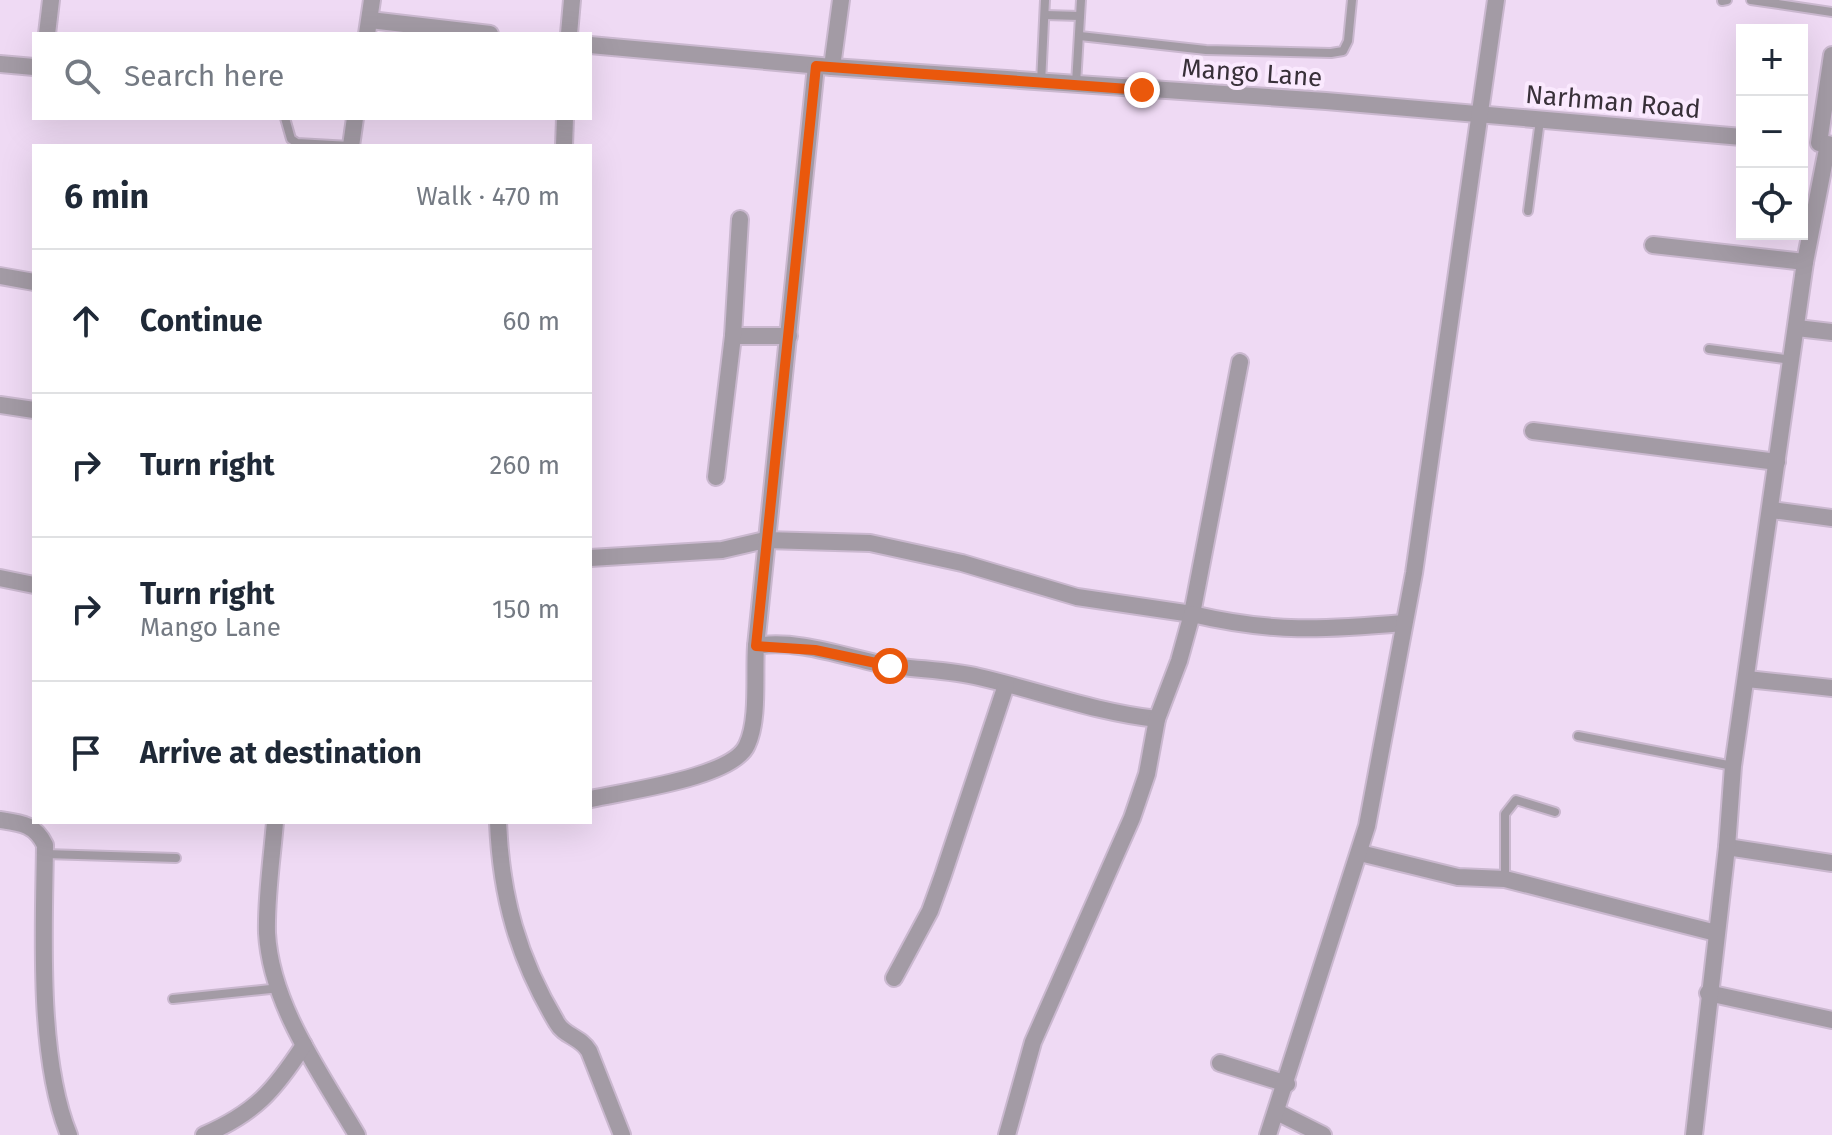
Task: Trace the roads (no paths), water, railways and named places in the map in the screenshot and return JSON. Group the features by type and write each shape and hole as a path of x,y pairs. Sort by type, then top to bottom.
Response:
{"street":[{"path":"47,32 51,0"},
{"path":"372,0 368,27 455,32"},
{"path":"569,32 572,0"},
{"path":"592,799 698,775 740,756 747,747 754,717 756,646 765,540 789,336 824,67 841,0"},
{"path":"1268,1135 1360,853 1404,623 1496,0"},
{"name":"Mango Lane","path":"592,45 824,67 1326,101 1481,116"},
{"path":"1694,1135 1727,847 1733,766 1793,360 1832,55"},
{"path":"0,64 32,67"},
{"name":"Narhman Road","path":"1481,116 1736,136"},
{"path":"351,144 355,120"},
{"path":"564,144 565,120"},
{"path":"716,477 733,336 740,219"},
{"path":"1653,245 1805,262"},
{"path":"0,276 32,282"},
{"path":"1797,328 1832,332"},
{"path":"733,336 789,336"},
{"path":"1007,1135 1033,1042 1132,818 1147,774 1157,719 1179,661 1192,614 1240,362"},
{"path":"0,405 32,410"},
{"path":"1533,431 1777,462"},
{"path":"1772,510 1832,518"},
{"path":"592,558 722,550 765,540 870,543 951,560 1077,597 1271,629 1314,631 1404,623"},
{"path":"0,578 32,585"},
{"path":"756,646 815,650 914,671 963,673 1109,714 1157,719"},
{"path":"1747,679 1832,688"},
{"path":"894,978 930,911 1006,685"},
{"path":"0,820 27,824 39,831 44,854 44,1005 54,1073 69,1135"},
{"path":"275,824 267,934 280,988 304,1045 357,1135"},
{"path":"498,824 505,902 518,942 558,1026 581,1041 589,1051 622,1135"},
{"path":"1727,847 1832,863"},
{"path":"1360,853 1458,877 1505,879 1716,933"},
{"path":"1708,993 1832,1020"},
{"path":"211,1134 237,1121 261,1103 304,1045"},
{"path":"1220,1063 1287,1084"},
{"path":"1277,1112 1323,1135"}],"lane":[{"path":"1041,83 1045,0"},
{"path":"1076,85 1081,0"},
{"path":"1080,36 1206,50 1331,53 1343,51 1348,41 1352,0"},
{"path":"1751,0 1832,12"},
{"path":"1045,15 1080,16"},
{"path":"286,120 291,139 297,143 315,144"},
{"path":"1528,211 1540,120"},
{"path":"1709,349 1793,360"},
{"path":"1578,736 1733,766"},
{"path":"1505,879 1505,814 1509,807 1516,800 1526,800 1555,812"},
{"path":"44,854 176,858"},
{"path":"173,999 280,988"}]}
